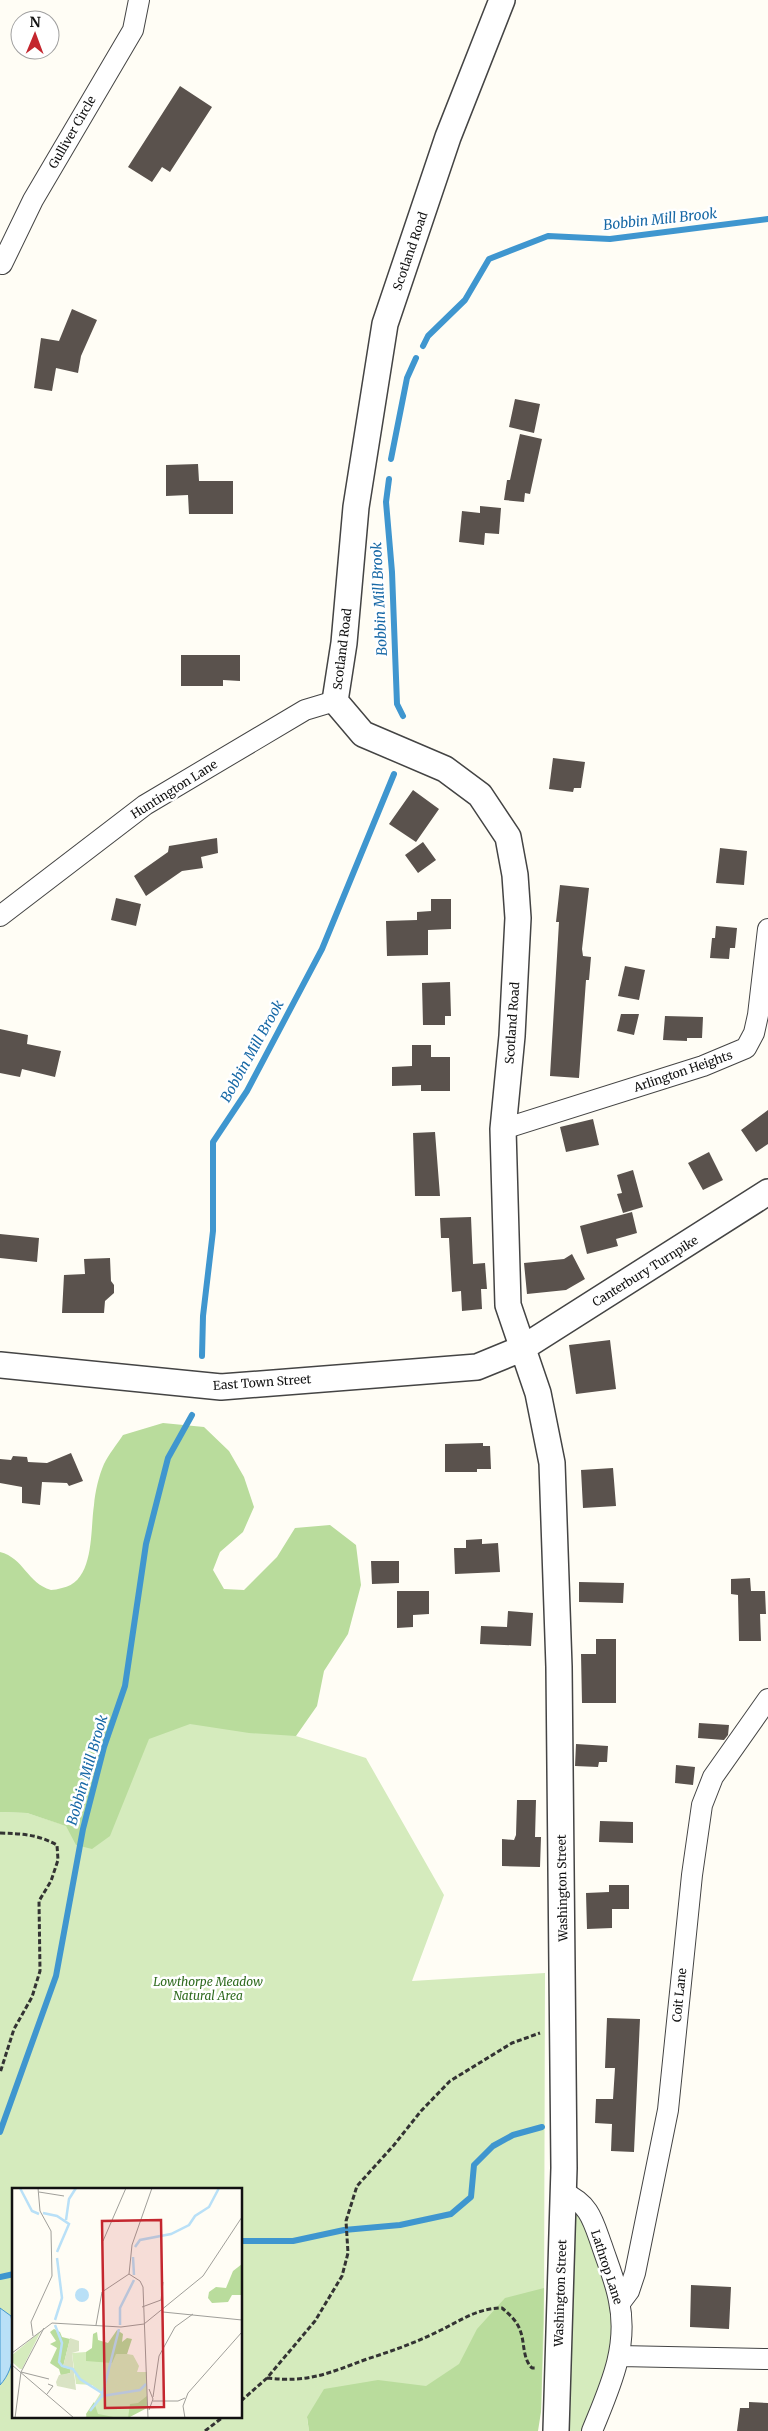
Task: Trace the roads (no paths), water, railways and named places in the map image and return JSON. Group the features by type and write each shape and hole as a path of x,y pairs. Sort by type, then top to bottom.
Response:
{"street":[{"name":"Gulliver Circle","path":"2,264 33,200 133,30 139,0"},
{"name":"Scotland Road","path":"502,0 448,137 385,324 356,507 344,643 335,701 363,734 445,769 480,795 508,837 515,875 518,918 512,1036 503,1129 508,1304 521,1349"},
{"name":"Huntington Lane","path":"0,916 144,805 305,710 335,701"},
{"name":"Arlington Heights","path":"503,1129 703,1066 746,1048 751,1040 756,1024 768,929"},
{"name":"Canterbury Turnpike","path":"521,1349 766,1196"},
{"name":"East Town Street","path":"0,1365 221,1387 477,1368 521,1349"},
{"name":"Washington Street","path":"521,1349 538,1393 552,1463 559,1667 564,2193 556,2431"},
{"name":"Coit Lane","path":"620,2303 629,2292 635,2273 666,2128 693,1867 702,1805 713,1777 768,1698"},
{"name":"Lathrop Lane","path":"564,2193 576,2198 587,2208 620,2303 622,2324 620,2356 615,2375 592,2431"},
{"path":"620,2356 768,2359"}],"water":[{"path":"0,2308 11,2316 12,2361 6,2378 0,2385"}],"waterway":[{"name":"Bobbin Mill Brook","path":"423,346 428,336 465,300 489,259 548,236 610,239 768,219"},
{"name":"Bobbin Mill Brook","path":"391,459 407,378 416,358"},
{"name":"Bobbin Mill Brook","path":"389,479 386,502 392,572 397,704 403,716"},
{"name":"Bobbin Mill Brook","path":"202,1356 203,1316 213,1231 213,1142 247,1091 322,949 394,774"},
{"name":"Bobbin Mill Brook","path":"0,2132 56,1976 83,1829 104,1747 125,1686 146,1544 168,1458 192,1415"},
{"path":"242,2241 293,2241 344,2230 400,2225 451,2214 471,2197 474,2165 493,2146 513,2135 542,2127"},
{"path":"0,2277 12,2274"}],"park label":[{"name":"Lowthorpe Meadow Natural Area","path":"208,1988"}]}
